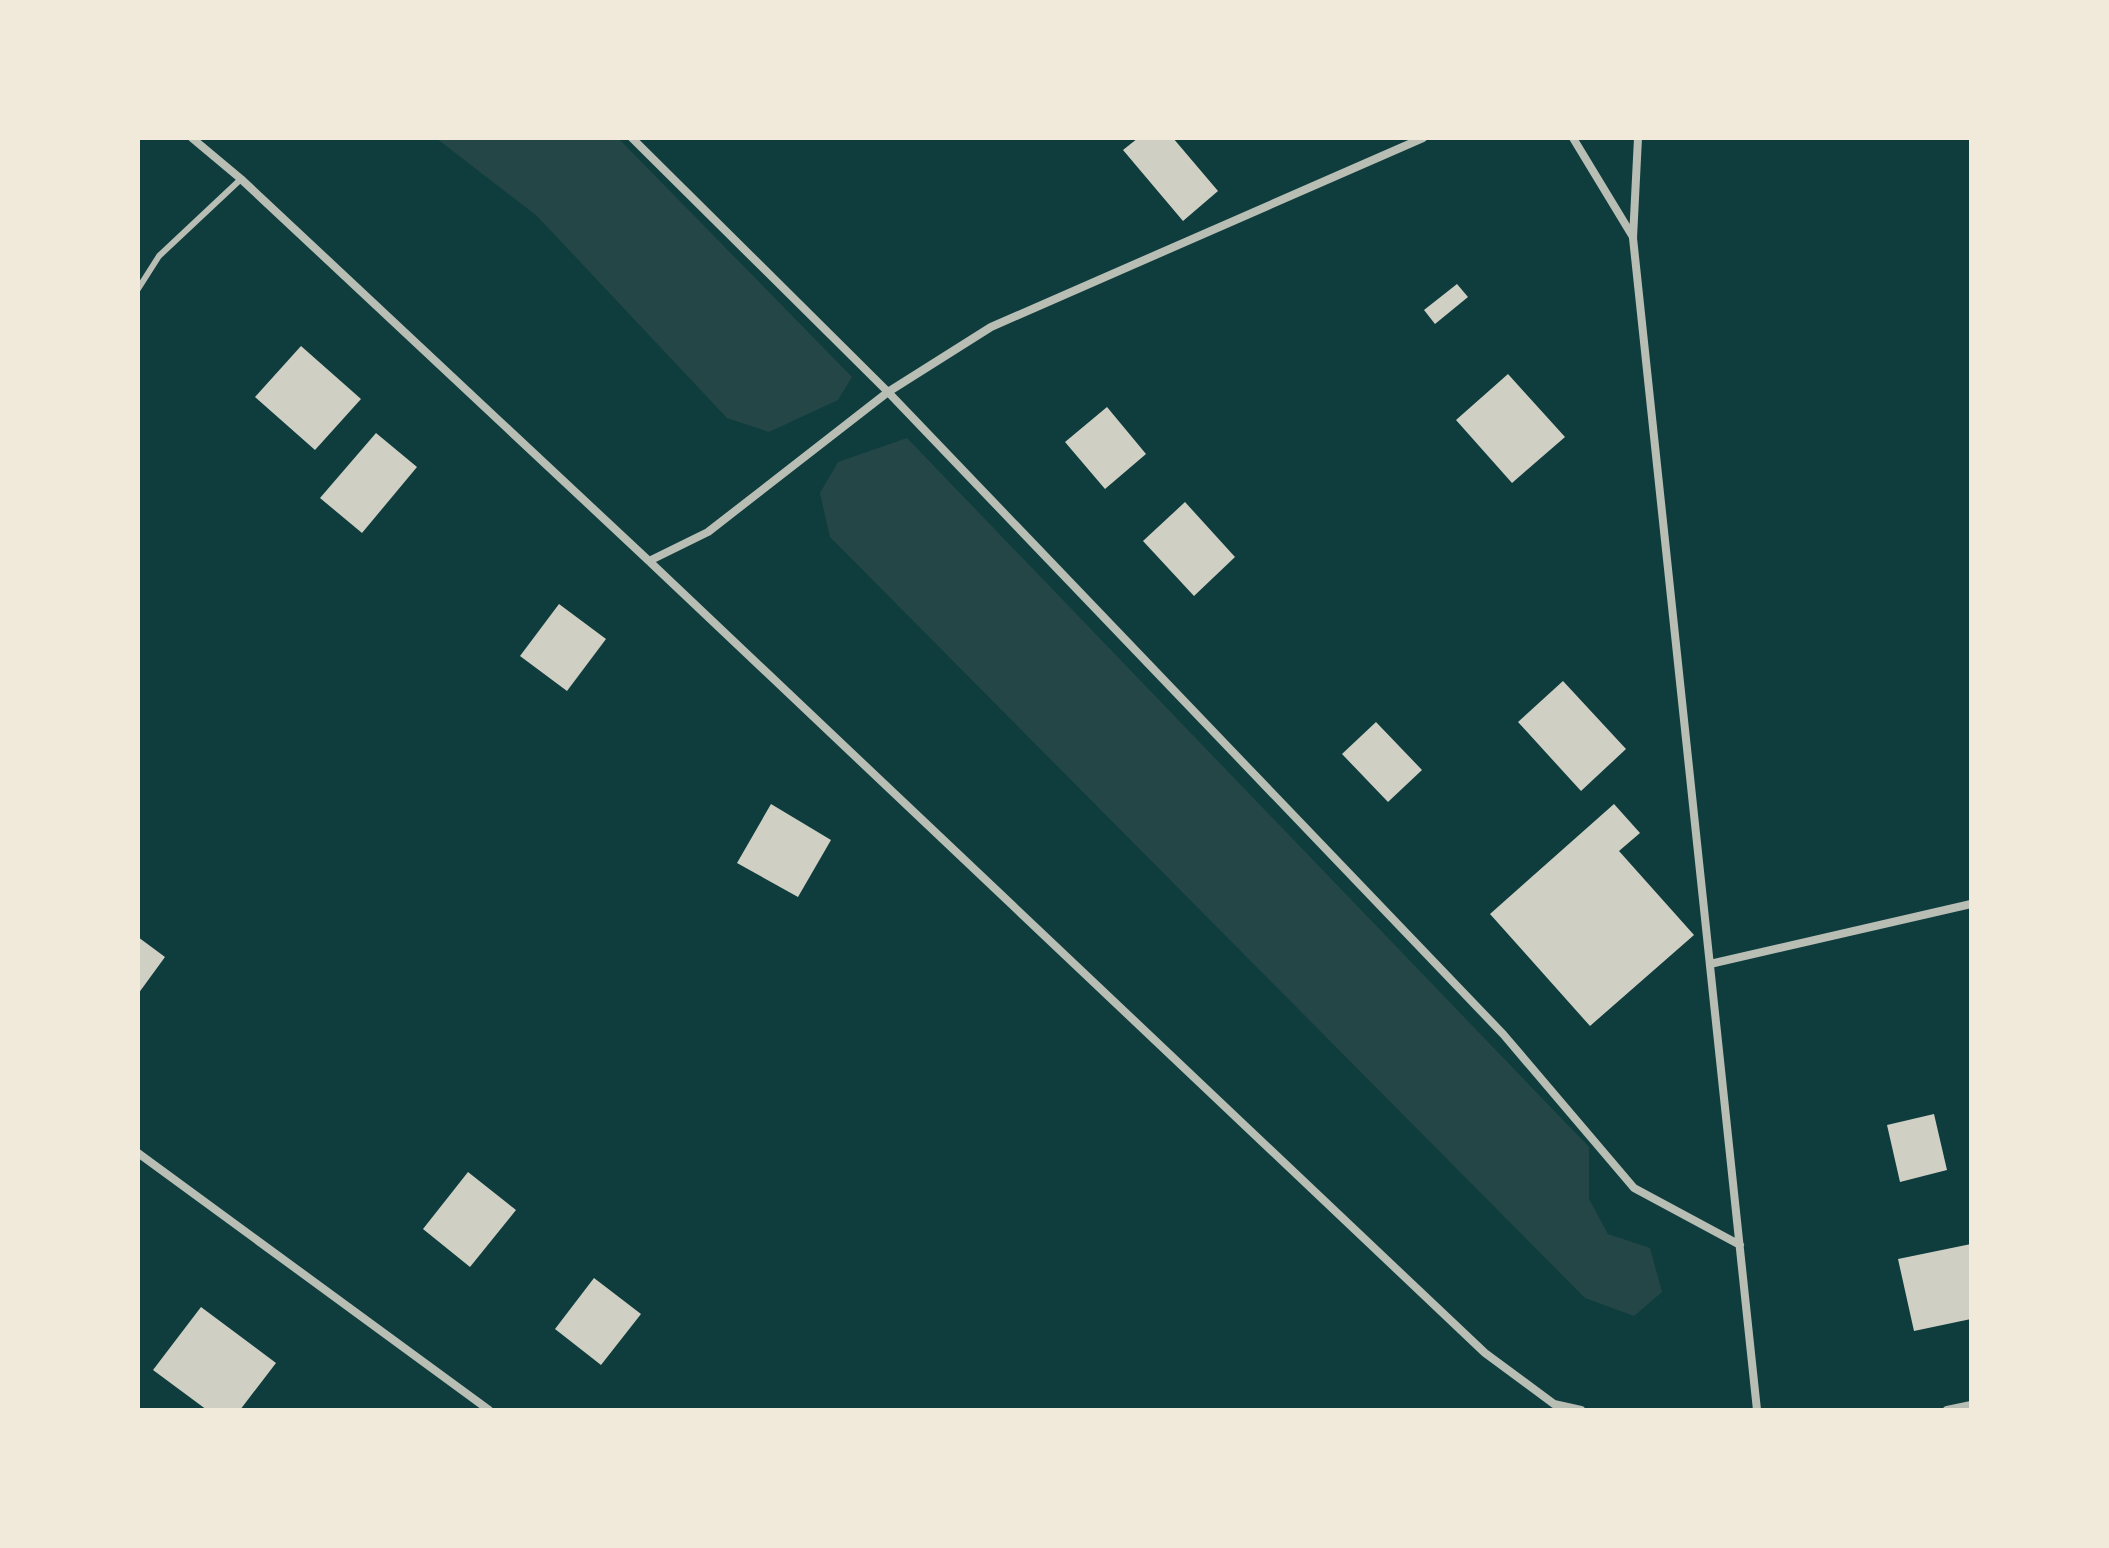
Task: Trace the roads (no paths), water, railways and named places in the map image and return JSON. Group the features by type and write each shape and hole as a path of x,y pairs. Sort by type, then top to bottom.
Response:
{"street":[{"path":"192,138 241,179 649,561 1485,1353 1554,1404 1581,1410"},
{"path":"632,138 888,392 1503,1034 1634,1188 1740,1245"},
{"path":"649,561 708,532 888,392 991,327 1423,138"},
{"path":"1573,138 1633,238"},
{"path":"1638,138 1633,238 1757,1410"},
{"path":"1710,964 1971,904"},
{"path":"138,1153 489,1410"},
{"path":"1947,1410 1971,1405"}],"lane":[{"path":"138,289 159,256 241,179"}]}
